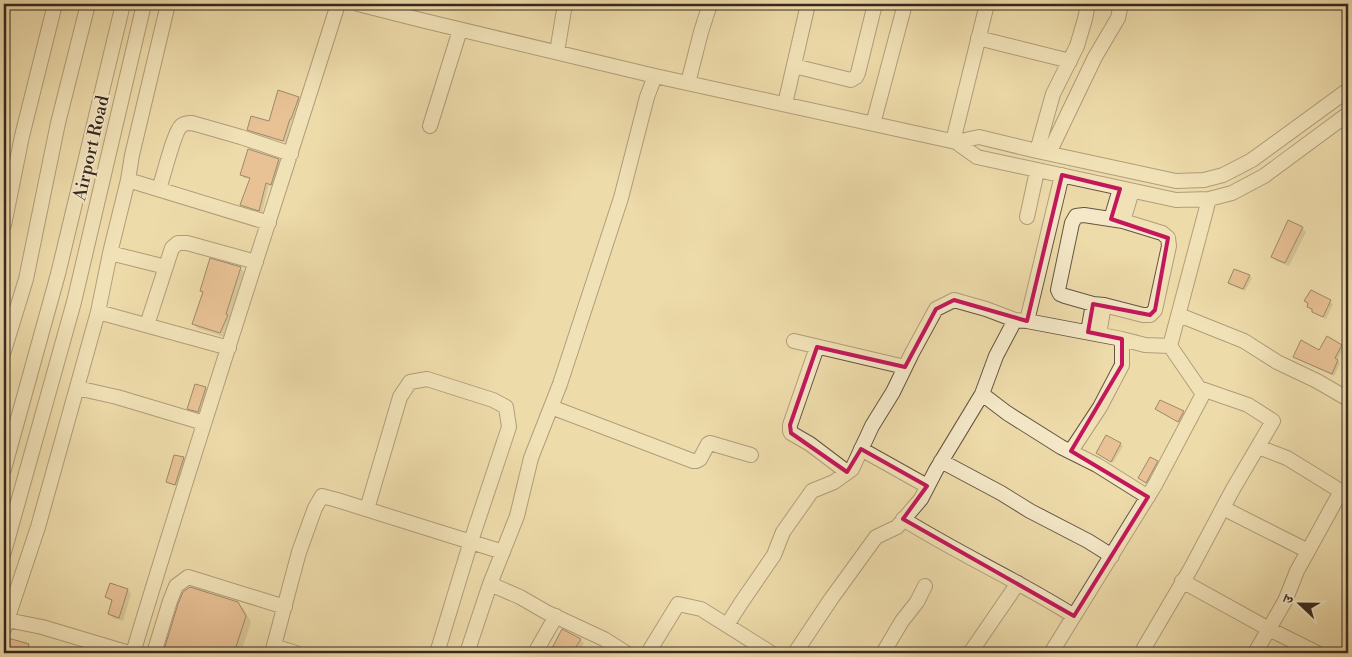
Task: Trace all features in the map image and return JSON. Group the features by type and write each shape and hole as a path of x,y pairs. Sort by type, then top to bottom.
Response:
{"street":[{"path":"4,225 22,136 55,4"},
{"path":"4,351 26,279 58,123 88,4"},
{"path":"4,469 58,274 123,4"},
{"name":"Airport Road","path":"4,552 74,302 144,4"},
{"path":"168,4 132,155 98,312 38,527 5,625 42,627 131,653 338,4"},
{"path":"358,4 654,76 954,142 977,157 1176,200 1209,199 1232,192 1264,176 1348,114"},
{"path":"557,52 565,4"},
{"path":"688,83 710,4"},
{"path":"785,104 808,4"},
{"path":"794,66 851,80 856,77 875,4"},
{"path":"872,124 905,4"},
{"path":"954,142 987,4"},
{"path":"1043,152 1053,94 1077,46 1088,4"},
{"path":"1043,152 1118,18 1121,4"},
{"path":"430,126 460,30"},
{"path":"978,38 1070,61"},
{"path":"467,653 490,584 517,516 531,458 560,384 621,198 654,76"},
{"path":"954,142 979,137 1176,182 1204,180 1223,175 1252,160 1348,90"},
{"path":"159,190 176,135 180,127 185,123 192,123 233,134 291,154"},
{"path":"1027,217 1037,171"},
{"path":"795,653 876,537 897,527 921,499 941,460 982,394 996,356 1021,321 1062,175"},
{"path":"128,180 269,223"},
{"path":"1117,220 1126,190"},
{"path":"1052,653 1148,497 1204,394 1170,346 1209,199"},
{"path":"1084,215 1117,220 1162,233 1168,238 1169,246 1155,310 1150,315 1066,296 1060,294 1058,290 1072,223 1076,216 1084,215"},
{"path":"147,325 172,248 178,243 187,243 256,262"},
{"path":"110,253 166,268"},
{"path":"727,625 774,555 783,532 812,490 834,482 852,469 872,426 893,392 936,309 954,300 986,308 1021,321 1094,333 1145,345 1170,346"},
{"path":"1094,333 1098,304"},
{"path":"98,312 228,348"},
{"path":"1178,315 1244,341 1277,362 1317,380 1348,399"},
{"path":"1070,451 1100,407 1122,365 1122,339"},
{"path":"794,341 905,367"},
{"path":"817,347 790,425 790,431 847,472"},
{"path":"367,509 400,397 410,382 427,379 493,400 506,407 509,427 470,541 436,653"},
{"path":"77,388 117,397 204,423"},
{"path":"1143,653 1144,648 1273,421 1248,405 1199,388"},
{"path":"982,394 1007,413 1148,497"},
{"path":"551,407 694,461 700,459 710,443 751,455"},
{"path":"1255,653 1285,601 1297,571 1345,494 1287,458 1258,447"},
{"path":"861,449 928,486"},
{"path":"941,460 1112,556"},
{"path":"296,653 273,650 299,552 315,508 322,496 503,552"},
{"path":"1223,508 1308,552"},
{"path":"904,519 931,536 1044,597 1074,616"},
{"path":"154,653 176,586 188,577 284,607"},
{"path":"1182,581 1317,653"},
{"path":"970,653 1018,583"},
{"path":"490,584 604,639 626,653"},
{"path":"883,653 902,621 917,602 925,586"},
{"path":"648,653 678,604 701,608 771,653"},
{"path":"535,653 556,616"}],"highlighted area":[{"path":"1062,175 1120,189 1111,219 1168,238 1155,310 1150,315 1093,304 1088,332 1122,339 1122,365 1071,451 1148,497 1074,616 903,519 927,486 861,449 847,472 791,433 790,425 817,347 905,367 936,309 954,300 1027,321"}],"building":[{"path":"278,90 299,97 283,141 247,130 251,116 269,121"},
{"path":"248,149 279,159 271,185 266,183 259,211 240,205 250,178 240,175"},
{"path":"1288,220 1303,227 1285,263 1271,257"},
{"path":"210,258 241,267 226,314 228,315 220,333 192,324 203,292 200,291"},
{"path":"1234,269 1250,275 1243,289 1228,283"},
{"path":"1311,290 1331,300 1323,317 1312,312 1312,309 1307,307 1308,303 1304,301"},
{"path":"1327,336 1342,345 1335,358 1338,360 1332,374 1293,357 1301,340 1319,350"},
{"path":"195,384 206,387 198,412 187,409"},
{"path":"1160,400 1184,411 1178,422 1155,409"},
{"path":"1106,435 1121,443 1111,462 1096,453"},
{"path":"174,455 184,457 175,485 166,482"},
{"path":"1150,457 1158,461 1146,483 1138,478"},
{"path":"110,583 128,589 119,618 108,614 112,600 105,597"},
{"path":"190,587 238,602 246,616 234,653 163,653 178,604 183,592"},
{"path":"562,629 581,639 572,653 556,653 551,650"},
{"path":"8,638 29,644 27,653 4,653"}]}
